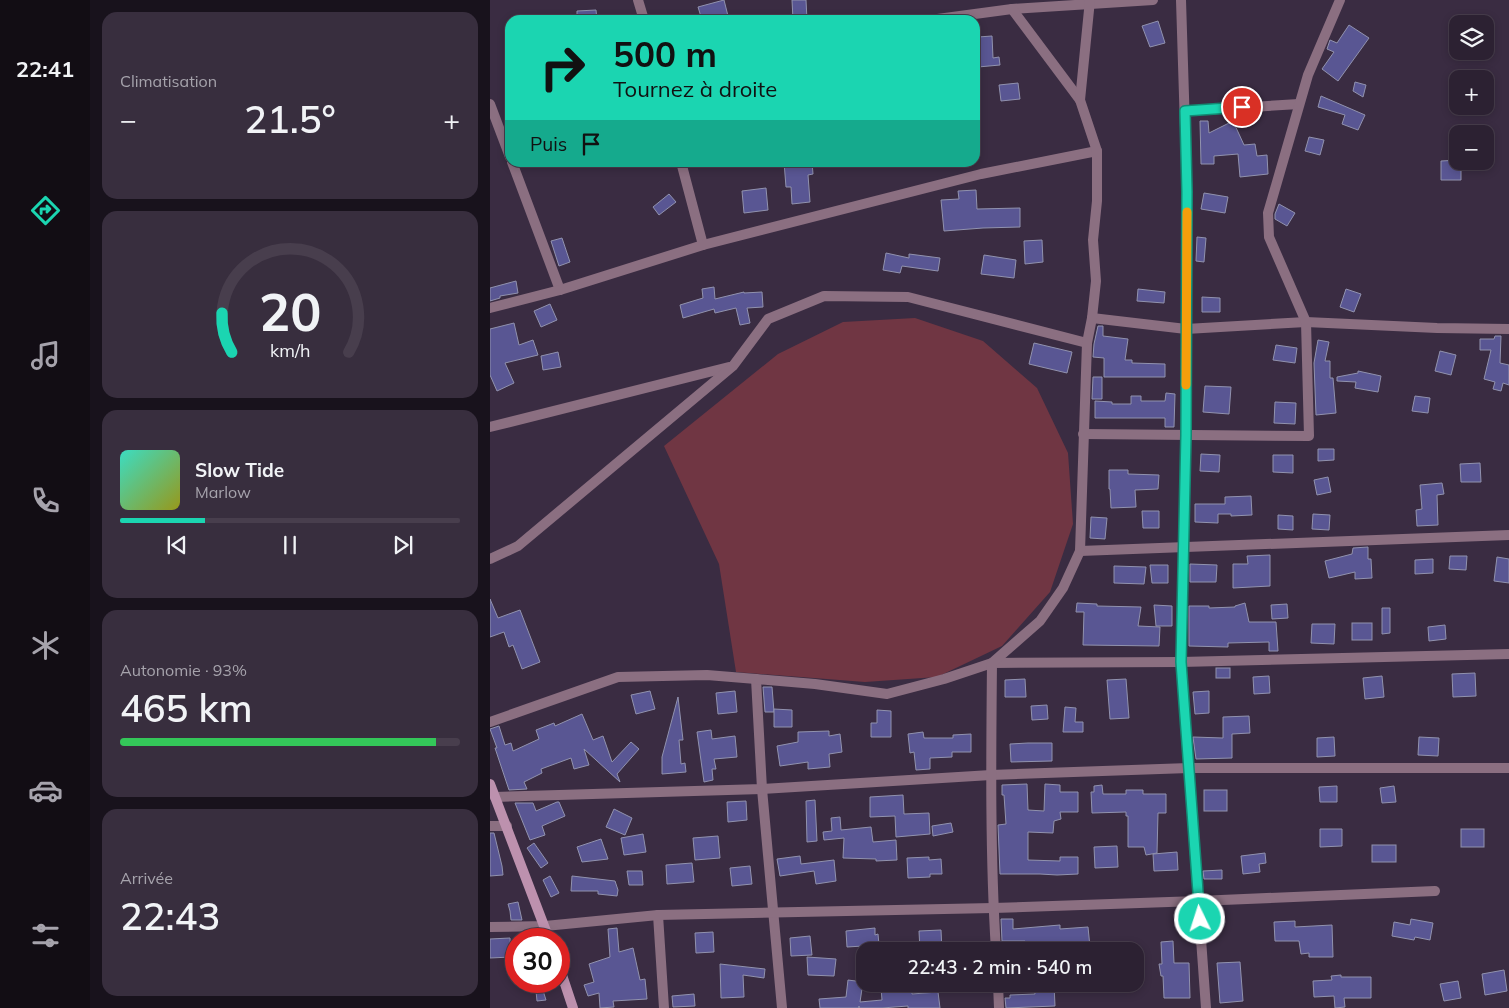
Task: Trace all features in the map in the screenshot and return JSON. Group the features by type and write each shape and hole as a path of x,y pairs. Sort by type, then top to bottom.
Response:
{"street":[{"path":"638,0 642,15"},
{"path":"971,15 1090,2 1153,0"},
{"path":"1181,0 1187,192 1186,435 1181,662 1206,1008"},
{"path":"1083,434 1309,436 1306,322 1269,237 1268,213 1308,75 1340,0"},
{"path":"1080,100 1090,2"},
{"path":"995,942 991,775 992,663 1040,621 1063,588 1080,551 1087,343 1096,281 1093,240 1097,202 1097,151 1080,100 1012,10"},
{"path":"490,104 505,144"},
{"path":"1185,111 1299,104"},
{"path":"490,308 560,290 702,245 981,174 1097,151"},
{"path":"514,167 560,290"},
{"path":"682,167 702,245"},
{"path":"490,559 518,546 733,366 768,319 824,296 908,297 1087,343"},
{"path":"1092,318 1186,329 1306,322 1509,329"},
{"path":"490,427 733,366"},
{"path":"1080,551 1509,535"},
{"path":"490,722 618,677 707,676 756,679 815,684 887,694 944,679 992,663 1181,662 1509,654"},
{"path":"756,679 762,789 782,1008"},
{"path":"495,797 762,789 991,775 1189,768 1509,768"},
{"path":"490,784 545,926"},
{"path":"490,826 507,826"},
{"path":"490,927 545,926 658,915 993,908 1435,891"},
{"path":"658,915 664,1008"},
{"path":"998,992 999,1008"},
{"path":"569,993 574,1008"}],"shaded area":[{"path":"915,318 983,341 1037,388 1068,453 1073,524 1050,592 1002,646 937,677 865,682 736,672 719,564 664,446 778,354 843,322"}],"building":[{"path":"724,0 728,15 700,15 698,7"},
{"path":"792,0 806,0 807,15 793,15"},
{"path":"596,10 596,15 577,15 577,11"},
{"path":"1158,21 1165,43 1150,47 1142,26"},
{"path":"1349,25 1369,38 1338,81 1322,69 1334,52 1327,49 1330,40 1337,43"},
{"path":"992,36 993,58 999,57 1000,65 980,67 980,37"},
{"path":"1355,82 1366,85 1363,97 1353,91"},
{"path":"1018,83 1020,99 1001,101 999,85"},
{"path":"1321,96 1365,115 1358,130 1342,124 1345,115 1318,107"},
{"path":"1200,121 1208,121 1209,133 1233,121 1244,145 1255,144 1257,156 1267,155 1268,174 1240,177 1238,154 1214,156 1214,164 1201,164"},
{"path":"1309,137 1324,140 1320,155 1305,151"},
{"path":"1441,161 1449,161 1449,170 1461,170 1461,180 1441,180"},
{"path":"784,167 812,167 813,174 808,175 810,202 792,204 791,187 786,187"},
{"path":"766,188 768,210 744,213 742,191"},
{"path":"976,190 977,209 1020,208 1020,227 944,231 941,200 959,199 958,191"},
{"path":"1204,193 1228,197 1225,213 1201,209"},
{"path":"669,194 676,202 659,215 653,207"},
{"path":"1279,204 1295,213 1287,226 1275,219"},
{"path":"1197,237 1206,238 1204,262 1196,261"},
{"path":"562,238 570,262 559,266 551,241"},
{"path":"1042,240 1043,262 1025,264 1024,241"},
{"path":"886,253 909,258 909,254 940,258 938,271 902,266 900,273 883,270"},
{"path":"984,255 1016,260 1014,278 981,274"},
{"path":"516,281 518,293 500,296 500,298 490,301 490,288"},
{"path":"714,287 715,299 744,292 762,292 763,307 747,308 750,323 740,325 736,308 715,313 714,309 683,318 680,305 703,298 702,289"},
{"path":"1138,289 1165,292 1164,303 1137,301"},
{"path":"1346,289 1361,294 1354,312 1340,307"},
{"path":"1202,297 1220,298 1220,312 1202,312"},
{"path":"550,304 557,320 541,327 534,311"},
{"path":"514,323 519,345 533,340 538,355 505,363 514,383 497,391 490,375 490,329"},
{"path":"1098,326 1103,326 1103,336 1128,339 1125,360 1132,360 1132,363 1165,364 1165,377 1104,377 1104,358 1093,357"},
{"path":"1495,336 1501,336 1500,363 1509,365 1509,385 1503,383 1501,391 1493,389 1495,382 1484,379 1491,350 1480,350 1480,339 1494,339"},
{"path":"1318,340 1329,342 1325,361 1330,361 1330,378 1333,378 1336,413 1316,415 1314,363"},
{"path":"1034,343 1072,352 1067,373 1029,364"},
{"path":"1276,345 1297,348 1295,363 1273,360"},
{"path":"1440,351 1456,355 1451,375 1435,371"},
{"path":"558,352 561,367 543,370 541,356"},
{"path":"1358,371 1381,376 1378,392 1355,388 1356,382 1337,381 1337,377 1358,373"},
{"path":"1093,377 1102,377 1102,399 1092,399"},
{"path":"1205,386 1231,387 1229,414 1203,412"},
{"path":"1166,393 1175,394 1174,427 1165,427 1165,418 1095,418 1095,401 1112,402 1112,404 1131,404 1131,396 1141,396 1141,401 1165,401"},
{"path":"1415,396 1430,398 1428,413 1412,411"},
{"path":"1275,402 1296,403 1295,424 1274,423"},
{"path":"1318,449 1334,449 1334,460 1318,461"},
{"path":"1201,454 1220,455 1219,472 1200,471"},
{"path":"1273,455 1293,455 1293,473 1273,472"},
{"path":"1480,463 1481,482 1461,482 1460,464"},
{"path":"1109,470 1128,470 1128,474 1159,475 1158,489 1135,490 1136,507 1111,508"},
{"path":"1328,477 1331,492 1317,495 1314,480"},
{"path":"1442,483 1444,494 1437,495 1438,525 1417,526 1416,510 1422,509 1420,485"},
{"path":"1251,496 1252,515 1231,516 1231,514 1218,514 1218,523 1195,522 1195,504 1225,504 1225,497"},
{"path":"1142,511 1159,511 1159,528 1143,528"},
{"path":"1313,514 1330,515 1329,530 1312,529"},
{"path":"1278,515 1293,516 1293,530 1278,529"},
{"path":"1091,517 1107,518 1105,539 1090,538"},
{"path":"1368,547 1368,559 1371,559 1372,578 1355,579 1355,572 1329,578 1325,561 1352,554 1353,548"},
{"path":"1270,555 1270,586 1233,588 1233,564 1248,564 1247,556"},
{"path":"1450,556 1467,556 1466,570 1449,569"},
{"path":"1497,557 1509,559 1509,583 1494,581"},
{"path":"1433,559 1433,573 1415,574 1415,560"},
{"path":"1190,564 1217,565 1216,582 1190,582"},
{"path":"1150,565 1168,565 1168,583 1152,583"},
{"path":"1114,566 1146,567 1144,584 1114,583"},
{"path":"490,599 498,618 520,610 540,662 522,669 513,645 509,647 504,632 490,637"},
{"path":"1077,603 1097,604 1097,606 1141,607 1138,626 1160,627 1159,646 1083,645 1084,612 1076,612"},
{"path":"1245,603 1249,622 1276,622 1278,651 1269,651 1269,642 1228,643 1228,647 1189,646 1189,606 1209,606 1209,608 1235,607"},
{"path":"1287,604 1288,618 1272,619 1271,605"},
{"path":"1154,605 1172,606 1172,626 1156,626"},
{"path":"1382,608 1390,608 1390,633 1382,634"},
{"path":"1352,623 1372,623 1372,640 1352,640"},
{"path":"1312,624 1335,624 1334,644 1311,643"},
{"path":"1445,625 1446,639 1429,641 1428,627"},
{"path":"1216,668 1230,668 1230,678 1216,678"},
{"path":"1475,673 1476,696 1453,697 1452,674"},
{"path":"1269,676 1270,693 1254,694 1253,677"},
{"path":"1382,676 1384,697 1365,699 1363,678"},
{"path":"1025,679 1026,697 1005,697 1005,680"},
{"path":"1126,679 1129,718 1110,719 1107,680"},
{"path":"763,687 772,687 774,712 765,712"},
{"path":"650,691 655,709 636,714 631,695"},
{"path":"735,691 737,712 718,714 716,693"},
{"path":"1209,691 1209,713 1195,714 1193,692"},
{"path":"678,697 683,740 679,740 681,764 685,763 686,772 662,774 662,757"},
{"path":"1047,705 1048,719 1032,720 1031,706"},
{"path":"1065,707 1076,708 1075,722 1083,722 1083,732 1063,732"},
{"path":"774,709 792,710 792,727 774,727"},
{"path":"877,710 891,711 891,737 871,737 871,723 877,723"},
{"path":"582,714 593,740 603,736 612,762 631,742 639,749 617,774 620,782 584,749 589,765 574,769 571,758 541,769 542,773 524,782 527,789 509,790 490,729 499,726 505,745 511,743 513,751 539,739 536,730 554,723 555,726"},
{"path":"1249,716 1250,733 1232,734 1232,758 1196,759 1193,737 1223,738 1223,717"},
{"path":"711,730 712,739 735,736 737,757 714,759 716,769 712,769 713,780 704,782 697,732"},
{"path":"829,731 829,736 840,734 842,752 829,754 830,767 808,769 808,762 780,766 777,746 798,742 798,732"},
{"path":"923,732 924,738 953,738 953,735 971,734 971,752 952,752 952,757 930,758 930,769 916,770 914,752 910,753 908,734"},
{"path":"1334,737 1335,756 1317,757 1317,738"},
{"path":"1419,737 1439,738 1438,756 1418,755"},
{"path":"1052,743 1052,761 1011,762 1010,744"},
{"path":"1027,784 1028,810 1044,811 1045,784 1060,785 1060,792 1078,792 1078,812 1060,812 1061,819 1054,821 1053,833 1028,832 1028,860 1060,861 1060,857 1078,857 1078,874 1000,874 998,825 1006,824 1002,785"},
{"path":"1102,785 1103,794 1126,794 1126,790 1143,790 1143,794 1166,794 1166,813 1158,813 1157,853 1146,855 1144,847 1128,847 1128,816 1126,816 1126,812 1092,813 1091,792 1094,792 1094,786"},
{"path":"1337,786 1337,802 1320,802 1319,787"},
{"path":"1394,786 1396,802 1382,803 1380,788"},
{"path":"1204,790 1227,790 1227,811 1204,811"},
{"path":"903,795 904,814 929,813 930,834 896,837 895,816 870,817 870,797"},
{"path":"815,800 817,841 807,842 806,801"},
{"path":"746,801 747,820 728,822 727,802"},
{"path":"559,802 565,816 542,826 545,835 530,840 515,803 533,803 536,811"},
{"path":"614,809 632,818 625,835 606,827"},
{"path":"840,817 841,830 871,827 873,842 896,840 897,860 876,861 876,859 843,858 844,838 824,840 823,832 832,831 831,818"},
{"path":"951,823 953,832 933,836 932,826"},
{"path":"1320,829 1342,829 1342,846 1320,847"},
{"path":"1461,829 1484,829 1484,847 1461,847"},
{"path":"490,833 494,833 503,875 490,876"},
{"path":"643,834 646,852 624,855 621,838"},
{"path":"718,836 720,858 695,860 693,838"},
{"path":"601,839 608,859 582,862 577,847"},
{"path":"534,843 548,863 541,868 527,848"},
{"path":"1372,845 1396,845 1396,862 1372,862"},
{"path":"1117,846 1118,867 1095,868 1094,847"},
{"path":"1177,852 1178,870 1154,871 1153,854"},
{"path":"1265,853 1266,863 1259,864 1260,872 1243,874 1241,856"},
{"path":"800,856 801,864 834,860 836,881 816,884 814,871 780,876 777,859"},
{"path":"929,857 929,860 941,859 942,874 930,874 930,877 908,878 907,858"},
{"path":"692,863 694,882 667,884 666,865"},
{"path":"750,866 752,884 732,886 730,868"},
{"path":"1222,870 1222,879 1204,879 1203,871"},
{"path":"627,871 642,871 643,885 629,885"},
{"path":"550,876 559,893 551,897 543,880"},
{"path":"572,876 615,881 618,890 617,896 598,894 598,891 571,891"},
{"path":"518,902 522,920 511,920 508,904"},
{"path":"1001,919 1013,919 1013,929 1060,925 1060,929 1088,927 1090,942 1025,942 1002,941"},
{"path":"1411,919 1433,923 1430,940 1415,937 1414,940 1392,936 1394,922 1410,925"},
{"path":"1295,921 1295,927 1332,925 1333,957 1309,957 1309,953 1301,954 1299,941 1275,941 1274,922"},
{"path":"617,928 619,952 633,948 640,980 645,979 647,999 613,1001 614,1007 600,1008 599,993 588,996 584,985 594,982 589,964 610,957 608,929"},
{"path":"875,928 875,935 878,934 879,942 856,942 856,946 847,947 846,931"},
{"path":"941,930 942,942 920,942 919,931"},
{"path":"713,932 714,952 696,953 695,933"},
{"path":"810,936 812,955 791,956 790,938"},
{"path":"505,938 505,957 490,958 490,939"},
{"path":"1173,941 1174,963 1189,963 1190,998 1164,998 1163,976 1161,976 1159,964 1162,964 1161,942"},
{"path":"807,957 836,959 834,976 808,975"},
{"path":"1240,962 1243,1001 1220,1003 1217,963"},
{"path":"720,964 765,969 764,978 743,975 744,997 721,998"},
{"path":"1504,970 1507,991 1485,995 1482,974"},
{"path":"1341,975 1341,977 1371,977 1371,998 1344,998 1345,1007 1335,1008 1334,996 1314,997 1313,981 1332,980 1331,976"},
{"path":"848,980 856,981 856,992 862,992 860,1002 882,1000 881,992 912,992 912,994 938,992 940,1008 908,1008 908,1006 820,1008 819,999 846,997"},
{"path":"1458,981 1461,998 1444,1001 1440,984"},
{"path":"1035,992 1054,992 1055,1006 1006,1008 1005,998 1010,998 1010,995 1035,994"},
{"path":"536,993 544,993 546,1000 537,1001"},
{"path":"694,994 695,1006 673,1007 672,996"}],"slow traffic":[{"path":"1186,385 1187,212"}],"route":[{"path":"1200,919 1181,662 1186,435 1187,192 1185,111 1242,107"}]}
